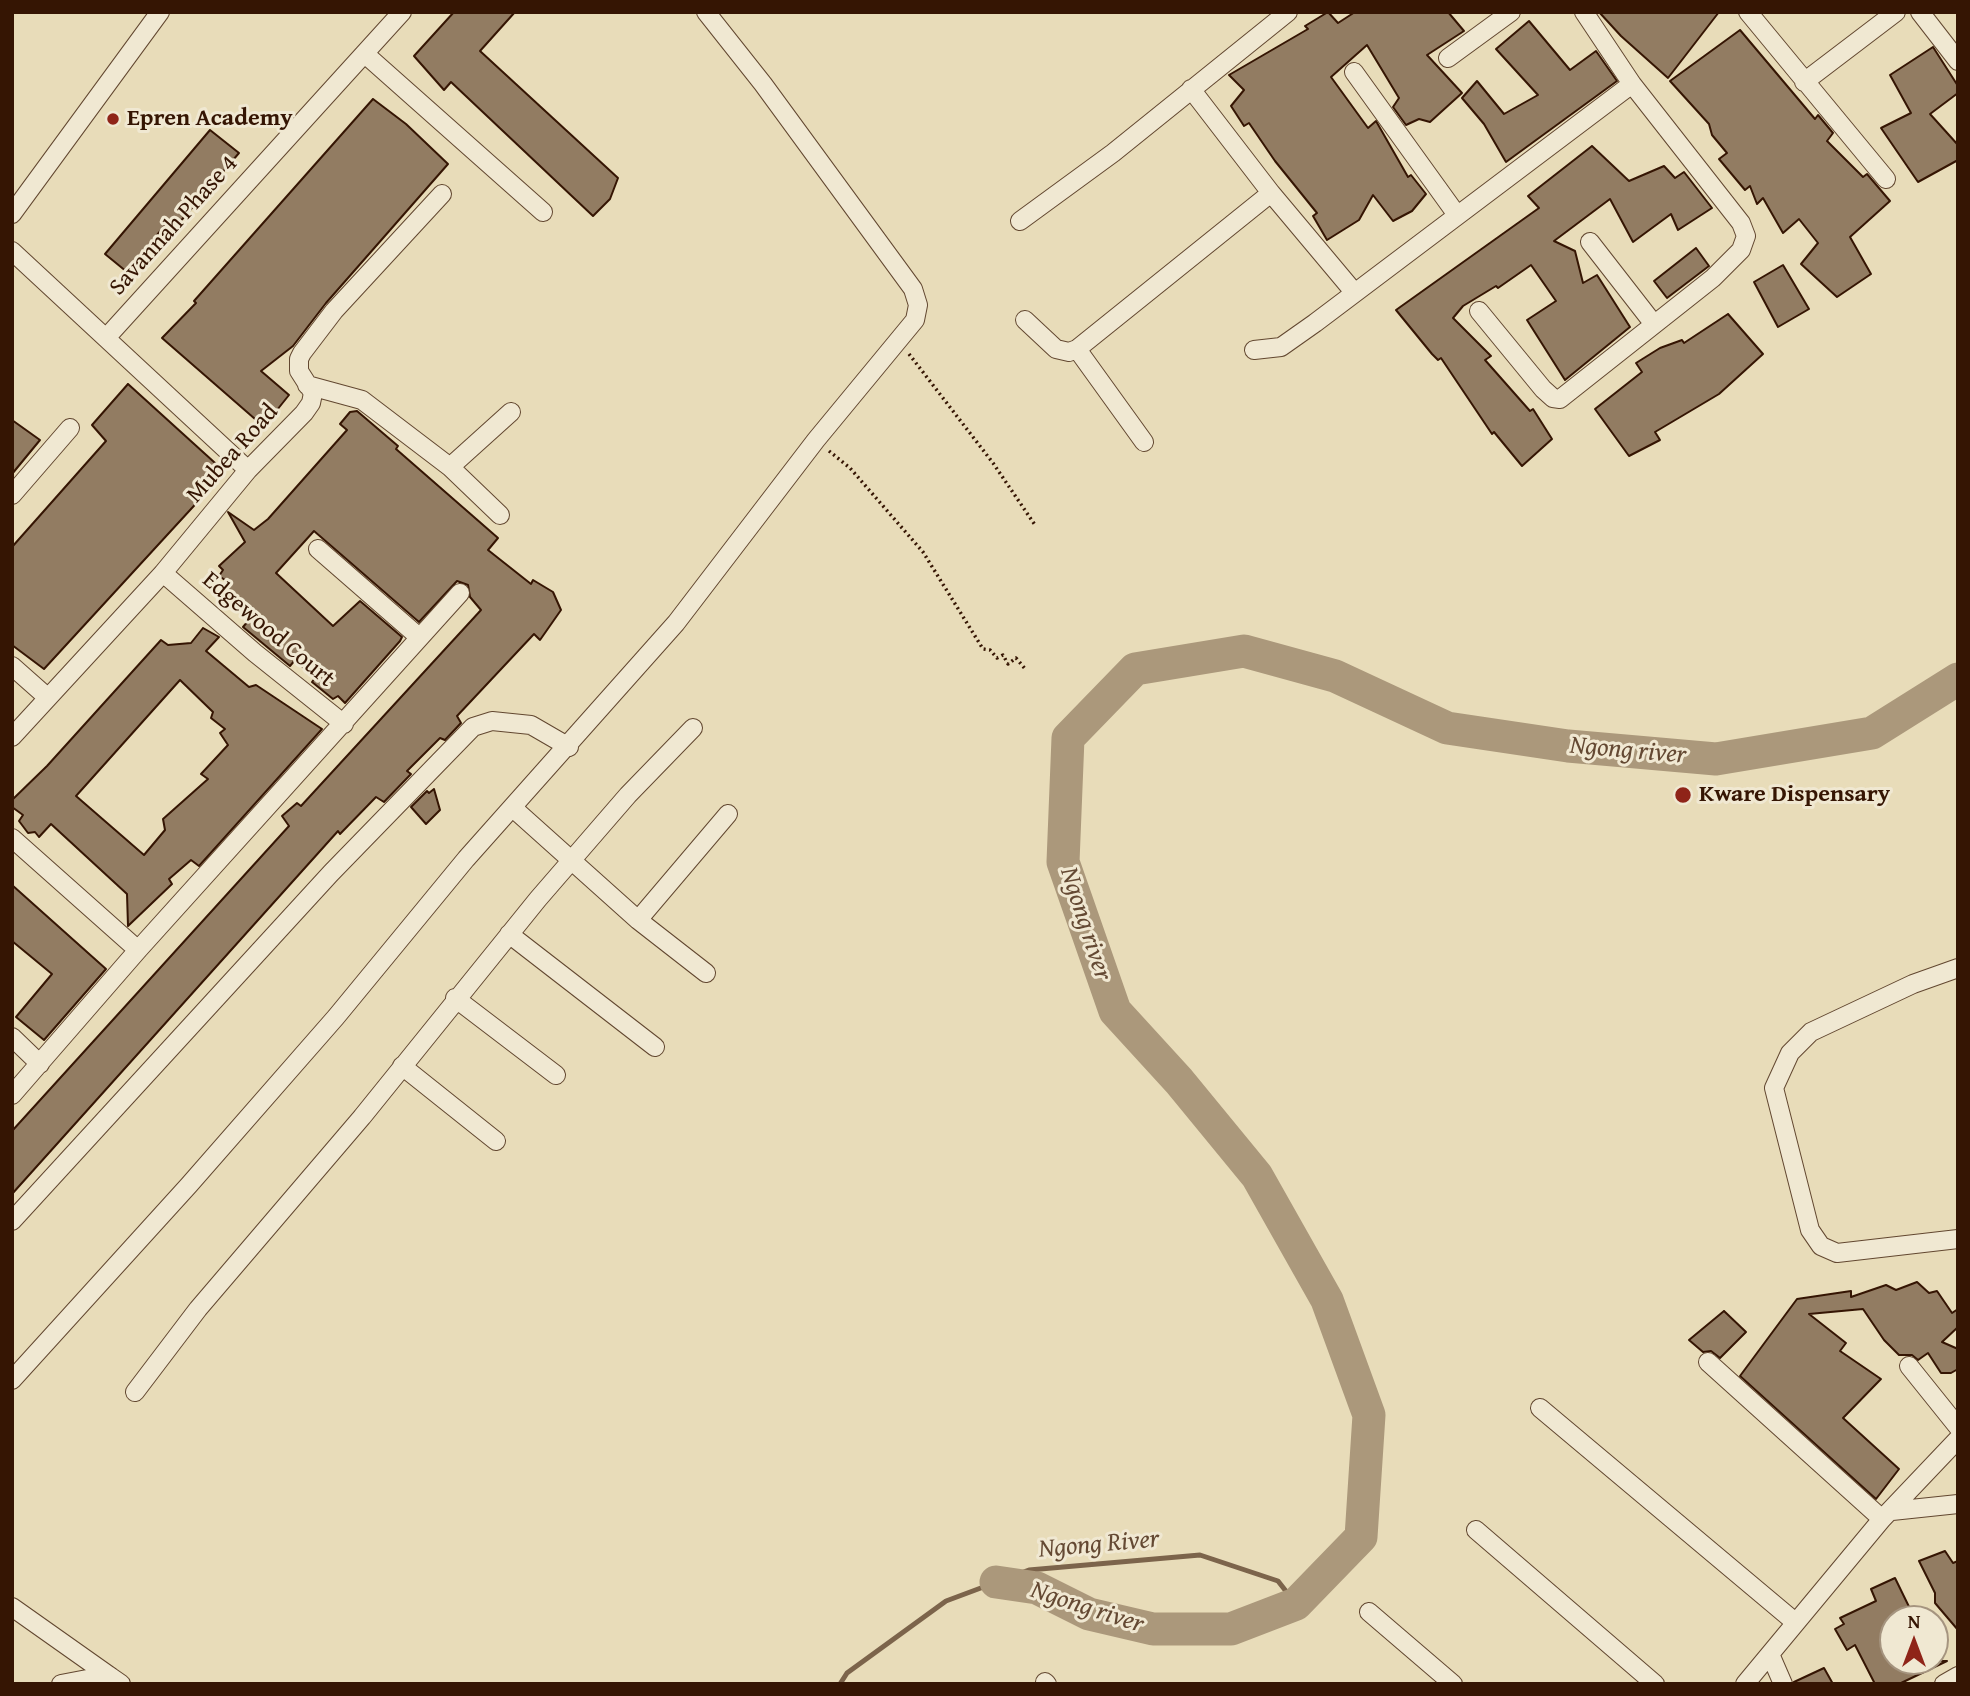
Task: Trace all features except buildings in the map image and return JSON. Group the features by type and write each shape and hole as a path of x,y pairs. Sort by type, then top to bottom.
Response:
{"street":[{"path":"12,214 160,12"},
{"name":"Savannah Phase 4","path":"106,338 402,12"},
{"path":"12,1380 208,1164 513,808 569,747 705,586 816,440 915,320 918,305 913,289 764,84 706,12"},
{"path":"1020,221 1113,153 1288,12"},
{"path":"1448,58 1511,12"},
{"path":"1479,311 1543,388 1553,398 1560,399 1571,394 1653,323 1733,260 1741,250 1746,236 1729,207 1689,160 1632,84 1584,12"},
{"path":"1748,12 1885,179"},
{"path":"1804,82 1896,12"},
{"path":"1920,12 1958,61"},
{"path":"365,54 543,212"},
{"path":"1354,72 1457,215"},
{"path":"1254,349 1281,347 1632,84"},
{"path":"1191,89 1271,193 1354,292"},
{"path":"1025,320 1056,349 1069,352 1077,349 1271,193"},
{"name":"Mubea Road","path":"12,737 163,573 248,470 311,403 313,393 299,371 302,354 334,311 442,194"},
{"path":"1590,242 1653,323"},
{"path":"12,251 248,470"},
{"path":"1077,349 1144,442"},
{"path":"307,385 362,400 450,467 500,515"},
{"path":"450,467 511,412"},
{"path":"12,495 70,428"},
{"path":"318,549 419,637"},
{"name":"Edgewood Court","path":"163,573 255,653 344,724"},
{"path":"12,1095 138,950 460,593"},
{"path":"12,666 47,697"},
{"path":"12,1221 331,873 473,727 492,721 531,725 569,747"},
{"path":"135,1392 198,1309 402,1066 455,998 628,795 693,728"},
{"path":"513,808 638,920 706,973"},
{"path":"638,920 728,814"},
{"path":"12,838 138,950"},
{"path":"509,934 655,1047"},
{"path":"1958,968 1913,984 1811,1032 1790,1053 1774,1088 1810,1230 1821,1246 1837,1253 1958,1239"},
{"path":"455,998 556,1075"},
{"path":"12,1037 40,1064"},
{"path":"402,1066 496,1141"},
{"path":"1708,1362 1887,1515 1958,1504"},
{"path":"1909,1366 1958,1427"},
{"path":"1540,1408 1795,1622"},
{"path":"1745,1684 1887,1515 1958,1439"},
{"path":"1476,1530 1655,1684"},
{"path":"12,1607 116,1680"},
{"path":"1369,1612 1453,1684"},
{"path":"1769,1654 1783,1684"},
{"path":"61,1684 108,1675 116,1680"},
{"path":"1944,1684 1958,1676"}],"path":[{"path":"898,341 993,463 1035,526"},
{"path":"816,440 850,467 923,552 983,649 990,650 997,658 1003,655 1008,664 1016,658 1026,670"}],"waterway":[{"name":"Ngong river","path":"996,1582 1037,1588 1089,1614 1153,1629 1231,1629 1296,1604 1361,1537 1369,1415 1327,1300 1257,1176 1179,1081 1115,1011 1063,862 1068,738 1135,669 1244,651 1335,676 1447,728 1568,746 1716,759 1872,733 1958,679"},
{"name":"Ngong River","path":"840,1684 847,1673 946,1601 1029,1570 1200,1555 1278,1581 1296,1604"}],"place":[{"name":"Epren Academy","path":"113,119"},
{"name":"Kware Dispensary","path":"1683,795"}]}
